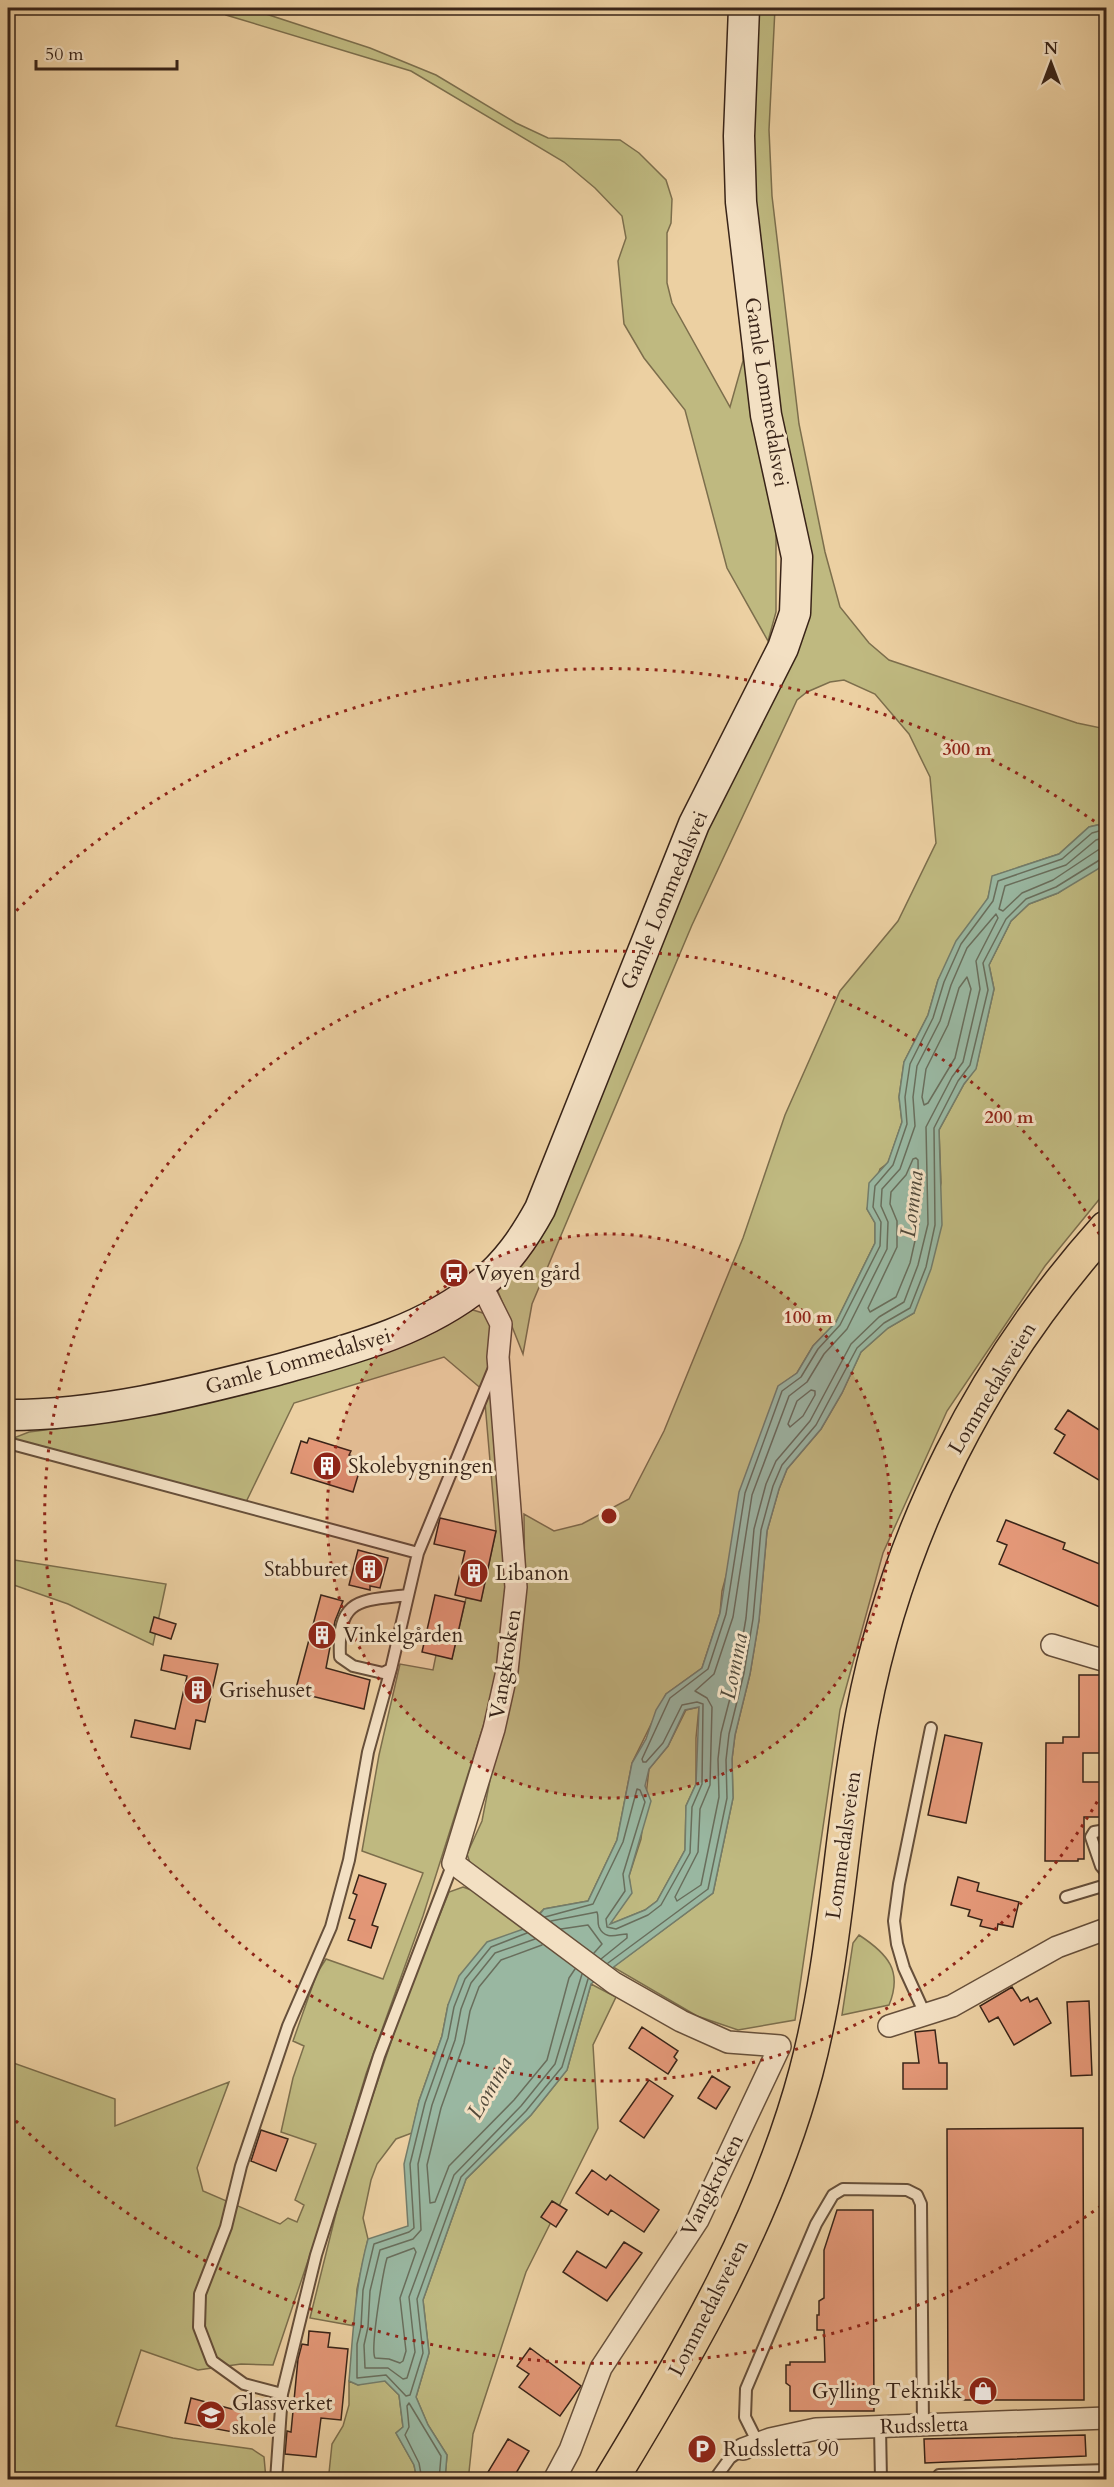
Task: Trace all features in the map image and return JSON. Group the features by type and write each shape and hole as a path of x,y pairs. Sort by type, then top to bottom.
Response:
{"main road":[{"name":"Lommedalsveien","path":"611,2480 714,2301 760,2200 795,2109 820,2002 863,1712 887,1613 910,1546 952,1452 992,1379 1042,1306 1107,1228"}],"street":[{"name":"Gamle Lommedalsvei","path":"8,1415 87,1410 164,1398 356,1348 433,1316 481,1284 502,1266 522,1240 540,1209 694,824 783,648 795,613 797,557 766,415 741,202 739,136 744,8"},
{"name":"Vangkroken","path":"481,1284 498,1313 501,1324 498,1357 516,1587 507,1671 494,1729 453,1863 529,1917 614,1983 681,2021 728,2042 780,2046 698,2220 601,2368 570,2450 554,2480"},
{"path":"1052,1645 1107,1661"},
{"path":"889,2026 952,2006 1057,1947 1107,1929"},
{"name":"Rudssletta","path":"751,2446 816,2429 1107,2418"}],"lane":[{"path":"282,2394 244,2384 212,2361 200,2327 200,2294 226,2227 241,2166 288,2026 331,1927 349,1860 368,1752 392,1669 418,1552 498,1357"},
{"path":"8,1443 418,1552"},
{"path":"392,1669 383,1673 353,1666 340,1657 339,1640 348,1610 361,1601 408,1595"},
{"path":"924,2014 902,1960 894,1920 899,1884 931,1728"},
{"path":"1107,1830 1094,1832 1091,1838 1101,1866 1107,1872"},
{"name":"Vangkroken","path":"276,2480 282,2394 316,2255 375,2067 453,1863"},
{"path":"1066,1897 1107,1885"},
{"path":"714,2480 730,2458 751,2446 745,2417 746,2388 816,2224 833,2195 843,2189 907,2190 917,2195 921,2204 923,2425"},
{"path":"880,2427 881,2480"},
{"path":"939,2475 1107,2470"}],"shaded area":[{"path":"218,8 256,8 266,14 370,48 436,75 516,123 548,138 620,140 639,153 666,180 672,199 671,223 667,233 667,283 672,303 730,407 743,361 743,318 776,523 776,612 768,641 727,568 685,410 644,358 624,324 618,261 626,238 622,216 595,188 564,162 411,71 226,15"},
{"path":"752,8 775,8 769,130 772,196 799,424 825,552 840,607 869,643 889,660 1077,723 1106,729 1106,823 1089,827 1059,854 993,876 988,898 938,980 928,1015 904,1062 899,1097 902,1122 888,1163 880,1169 867,1209 875,1223 875,1243 836,1322 813,1346 797,1373 778,1387 722,1591 720,1613 702,1668 666,1694 632,1763 617,1840 588,1901 544,1909 538,1915 471,1866 467,1854 482,1821 525,1600 524,1514 554,1531 582,1524 629,1499 664,1431 743,1238 785,1115 840,991 898,921 936,843 930,777 909,734 875,694 844,680 830,682 807,692 797,700 692,925 532,1304 523,1354 497,1289 801,621 787,467 753,237"},
{"path":"1106,860 1106,1191 1045,1266 947,1411 883,1553 840,1710 795,2020 738,2030 697,2016 613,1967 713,1893 733,1798 732,1759 735,1735 750,1674 759,1620 767,1531 779,1489 787,1469 821,1429 842,1393 861,1352 888,1328 914,1313 941,1183 939,1130 964,1084 976,1068 994,989 989,965 1011,921 1029,904 1058,893"},
{"path":"473,1310 486,1314 490,1320 509,1568 500,1673 423,1916 366,2074 325,2210 273,2365 241,2364 198,2370 141,2350 116,2426 173,2438 252,2449 264,2457 266,2479 8,2480 8,2061 115,2099 115,2126 229,2082 197,2168 203,2191 280,2224 288,2218 297,2222 304,2205 295,2200 316,2144 281,2132 293,2078 304,2046 293,2041 317,1973 326,1959 383,1979 423,1873 362,1851 379,1755 400,1664 433,1670 436,1655 452,1658 466,1598 481,1600 496,1531 484,1391 444,1357 294,1403 246,1502 11,1439 29,1432 76,1426"},
{"path":"8,1559 166,1584 153,1645 68,1604 8,1583"},
{"path":"699,1707 696,1784 686,1806 685,1850 657,1901 645,1910 609,1925 631,1893 629,1876 641,1839 649,1769 668,1746 686,1710"},
{"path":"463,1887 474,1891 529,1927 448,2005 442,2036 419,2101 412,2133 396,2139 377,2164 363,2218 368,2239 357,2289 355,2326 310,2318 345,2177 405,2001 449,1892"},
{"path":"859,1935 878,1949 890,1964 894,1982 893,1993 889,2005 842,2015 853,1943"},
{"path":"591,1984 616,1997 593,2045 598,2128 526,2272 473,2434 469,2472 480,2479 445,2479 447,2455 428,2425 416,2397 429,2353 423,2300 466,2179 531,2115 567,2070"},
{"path":"376,2380 385,2381 399,2395 403,2427 396,2433 414,2465 417,2479 281,2480 282,2473 329,2473 332,2444 343,2426 349,2405 349,2381 358,2385"}],"water":[{"name":"Lomma","path":"1106,823 1106,860 1098,869 1058,893 1029,904 1011,921 989,965 994,989 976,1069 964,1084 939,1130 942,1225 931,1269 914,1313 888,1328 861,1352 842,1393 821,1429 787,1469 779,1489 767,1531 759,1620 750,1674 735,1735 732,1759 733,1798 713,1893 591,1984 567,2070 531,2115 466,2179 423,2300 429,2353 416,2397 428,2425 447,2455 445,2479 417,2479 414,2465 396,2433 403,2427 399,2395 385,2381 358,2385 349,2381 352,2345 357,2292 368,2239 408,2226 404,2164 419,2101 442,2036 448,2005 459,1976 487,1942 529,1927 544,1909 588,1901 617,1840 632,1763 646,1739 656,1710 666,1694 702,1668 720,1613 739,1492 778,1386 797,1373 813,1346 836,1322 875,1243 875,1223 867,1209 869,1183 888,1162 902,1122 899,1097 904,1062 928,1015 938,980 956,941 988,898 992,876 1059,854 1089,827","holes":["699,1707 696,1784 686,1806 685,1850 657,1901 645,1910 610,1924 632,1893 629,1876 651,1801 645,1786 649,1769 668,1746 685,1710"]}],"building":[{"path":"1068,1410 1107,1435 1107,1485 1054,1453 1065,1435 1055,1429"},
{"name":"Skolebygningen","path":"309,1438 351,1451 349,1455 363,1459 353,1492 291,1473 301,1441 307,1443"},
{"name":"Libanon","path":"440,1518 496,1531 481,1601 455,1595 465,1551 434,1544"},
{"path":"1006,1520 1065,1543 1063,1549 1107,1567 1107,1610 999,1564 1007,1545 997,1541"},
{"name":"Stabburet","path":"358,1550 388,1558 380,1588 370,1586 370,1590 349,1585"},
{"name":"Vinkelgården","path":"321,1595 343,1601 335,1621 326,1668 370,1680 364,1709 295,1692"},
{"path":"435,1595 465,1602 452,1659 422,1652"},
{"path":"154,1617 176,1624 171,1639 150,1632"},
{"path":"164,1655 218,1664 205,1722 196,1720 190,1749 131,1737 135,1720 175,1729 187,1676 161,1670"},
{"path":"1079,1675 1107,1675 1107,1753 1083,1753 1083,1782 1106,1782 1107,1817 1084,1817 1084,1859 1045,1861 1046,1743 1063,1743 1063,1737 1079,1737"},
{"path":"945,1735 982,1743 966,1823 928,1815"},
{"path":"359,1875 386,1884 372,1925 378,1927 371,1948 348,1940 355,1920 349,1918 357,1895 353,1893"},
{"path":"958,1877 979,1883 977,1891 1019,1902 1013,1927 998,1924 997,1930 980,1926 982,1920 968,1916 970,1910 951,1905"},
{"path":"1012,1987 1021,2001 1028,1997 1030,2002 1037,1998 1051,2023 1014,2045 998,2017 989,2022 980,2006"},
{"path":"1089,2001 1092,2075 1071,2076 1067,2002"},
{"path":"642,2027 678,2051 674,2057 677,2060 668,2074 629,2048"},
{"path":"935,2030 939,2063 947,2063 947,2089 903,2089 903,2063 919,2063 915,2032"},
{"path":"712,2076 730,2087 716,2109 698,2098"},
{"path":"649,2080 673,2096 644,2138 620,2121"},
{"path":"1083,2128 1084,2400 948,2400 947,2129"},
{"path":"261,2130 288,2139 276,2171 251,2161"},
{"path":"592,2170 606,2180 610,2175 659,2210 644,2232 611,2210 608,2215 576,2193"},
{"path":"552,2201 567,2210 556,2227 541,2217"},
{"path":"837,2210 873,2210 874,2411 790,2411 790,2386 786,2383 786,2365 790,2365 790,2362 825,2362 824,2330 817,2330 817,2315 819,2315 819,2301 824,2298 824,2250"},
{"path":"624,2242 642,2253 607,2301 563,2272 577,2251 606,2268"},
{"path":"309,2331 330,2333 328,2347 348,2349 341,2420 321,2418 316,2457 285,2454 287,2431 291,2432 298,2359 302,2344 308,2345"},
{"path":"530,2348 581,2386 560,2416 519,2387 529,2374 517,2366"},
{"path":"191,2398 243,2412 238,2433 185,2423"},
{"path":"1085,2435 1086,2456 925,2463 924,2439"},
{"path":"508,2439 529,2451 512,2480 499,2480 488,2472"}],"place":[{"name":"Vøyen gård","path":"454,1273"},
{"name":"Skolebygningen","path":"327,1466"},
{"name":"Stabburet","path":"369,1569"},
{"name":"Libanon","path":"474,1573"},
{"name":"Vinkelgården","path":"322,1635"},
{"name":"Grisehuset","path":"198,1690"},
{"name":"Gylling Teknikk","path":"983,2391"},
{"name":"Glassverket skole","path":"211,2415"},
{"name":"Rudssletta 90","path":"702,2449"}]}
